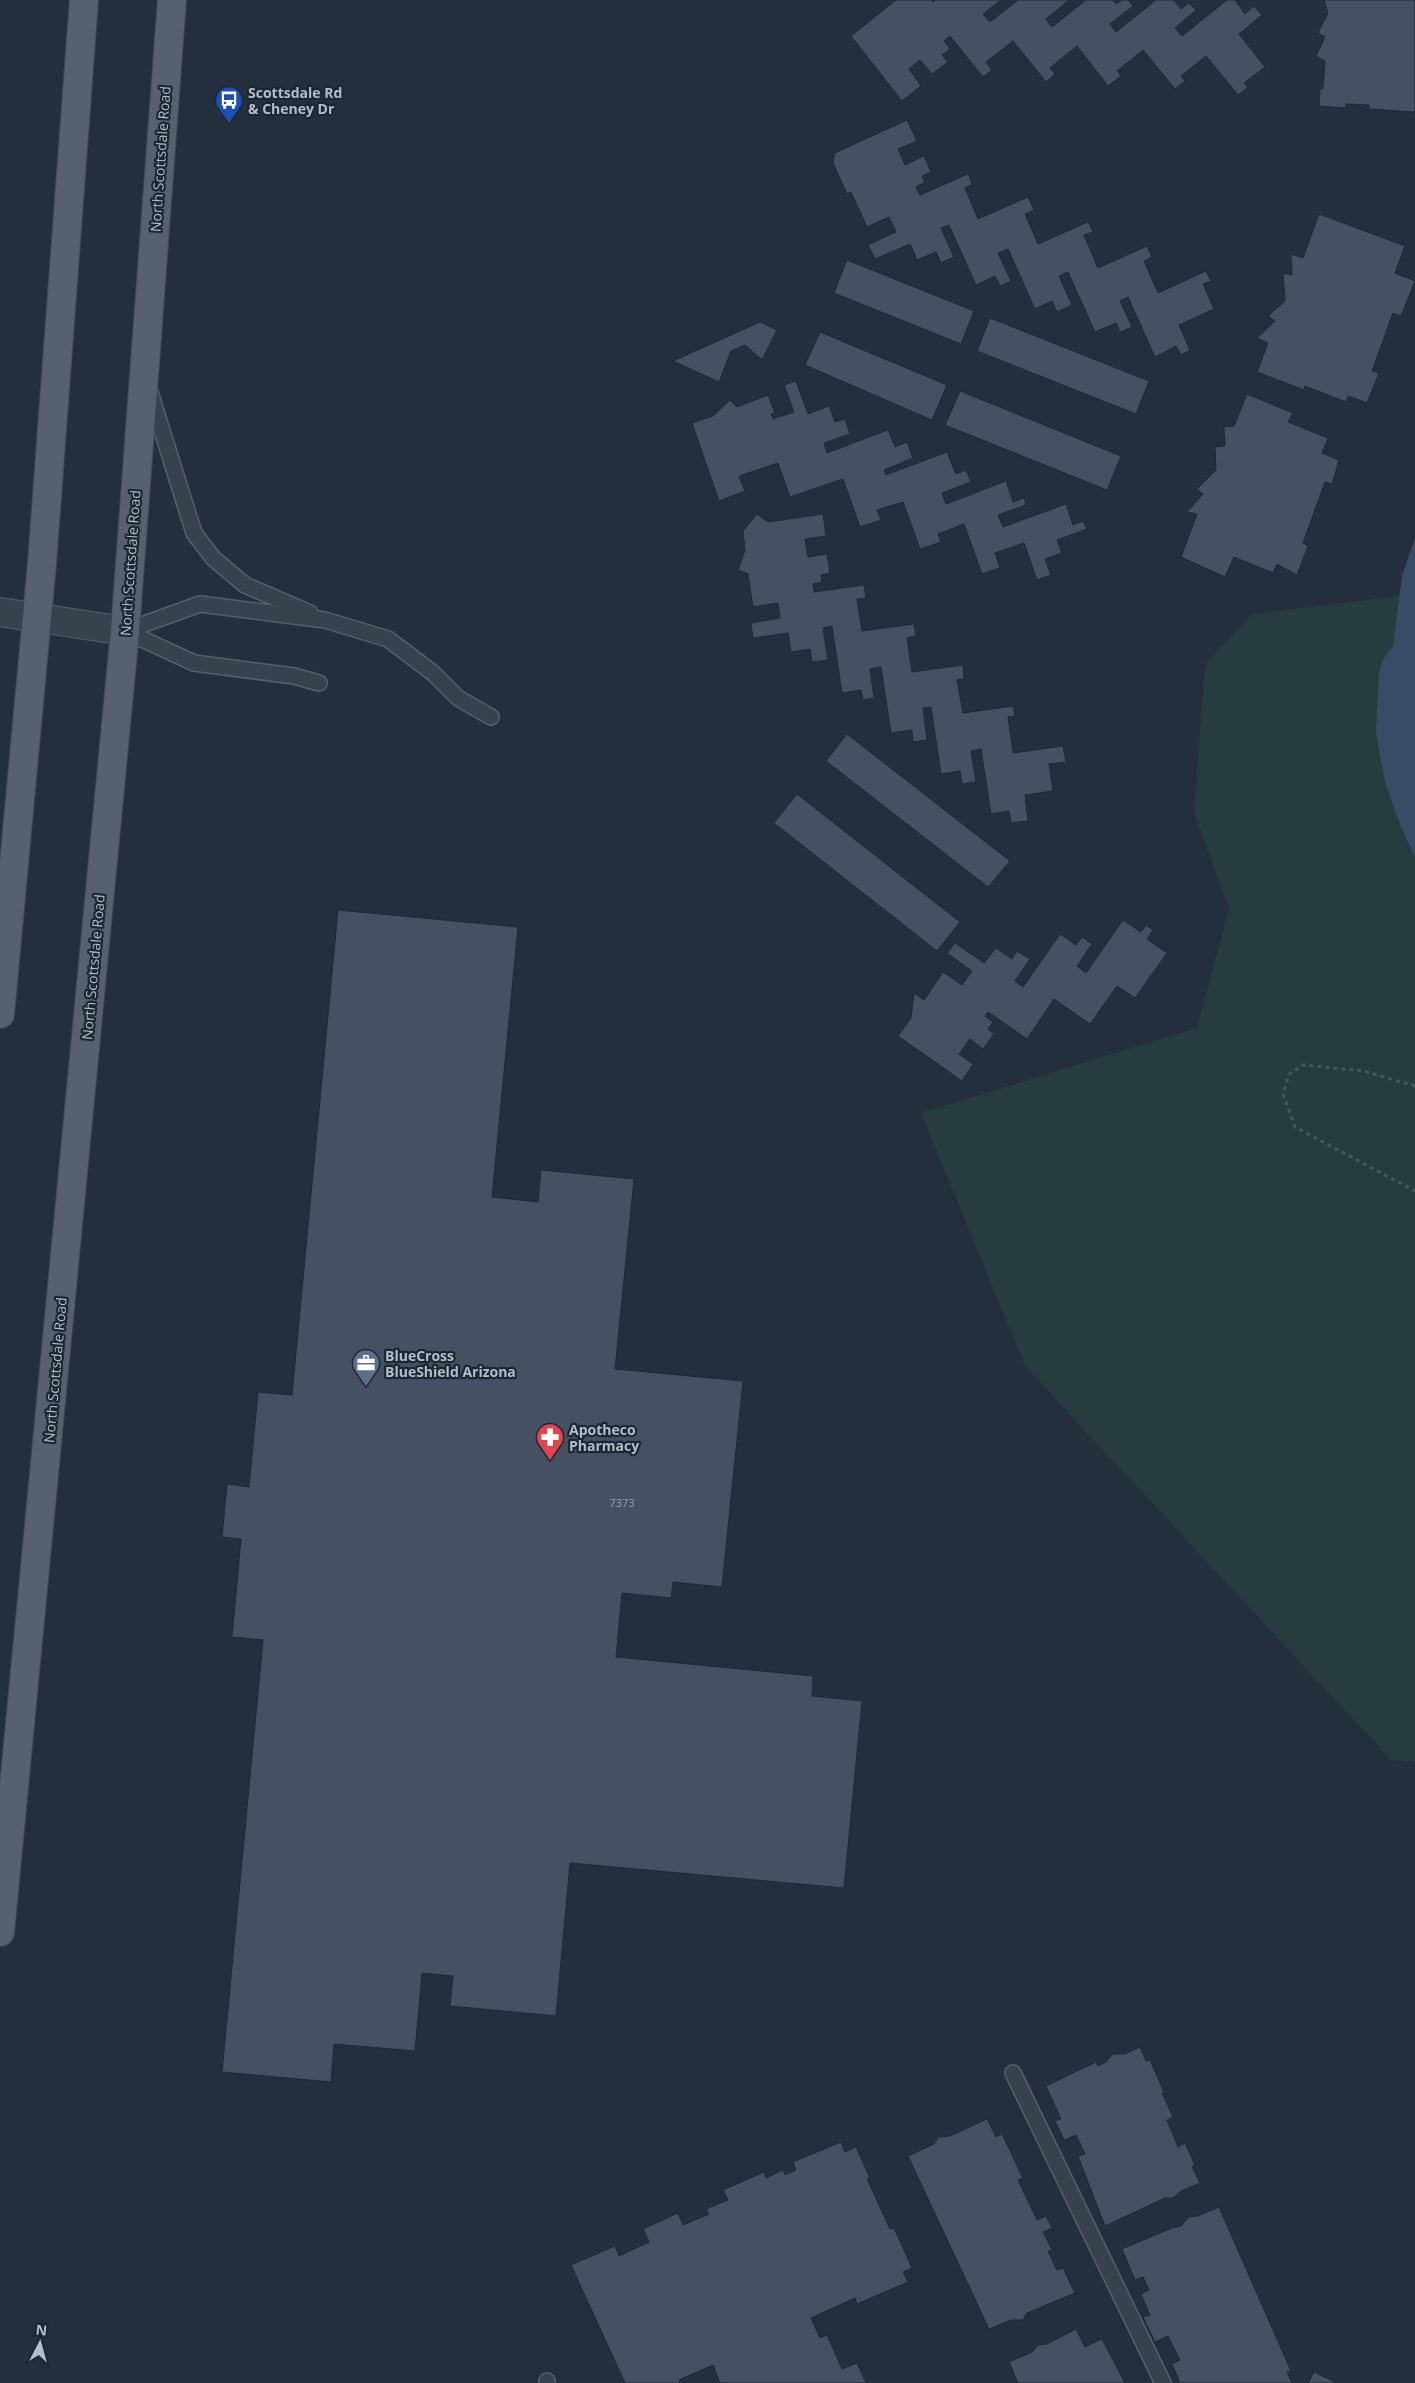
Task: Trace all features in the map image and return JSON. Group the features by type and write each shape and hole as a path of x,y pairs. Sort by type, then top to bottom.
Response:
{"main road":[{"path":"0,1014 37,618 84,0"},
{"name":"North Scottsdale Road","path":"0,1932 125,631 172,0"}],"street":[{"path":"0,612 125,631"}],"lane":[{"path":"144,373 194,533 213,558 245,585 325,620 388,639 434,673 458,698 491,716"},
{"path":"125,631 200,604 325,620"},
{"path":"125,631 194,663 294,676 319,683"},
{"path":"1013,2073 1163,2383"}],"path":[{"path":"1415,1086 1364,1071 1303,1065 1289,1074 1283,1094 1295,1126 1415,1191"}],"green space":[{"path":"1415,594 1415,1762 1391,1760 1025,1366 921,1113 1197,1028 1229,908 1194,813 1205,665 1252,614"}],"water":[{"path":"1415,538 1415,857 1401,827 1385,782 1376,733 1379,672 1383,659 1393,646 1402,576"}],"building":[{"path":"896,0 931,0 933,2 936,0 1001,0 983,14 990,22 1018,0 1069,0 1046,19 1052,27 1086,0 1113,0 1116,4 1122,0 1128,0 1133,6 1110,24 1116,32 1156,0 1174,0 1181,9 1189,3 1196,10 1175,28 1182,36 1227,0 1235,0 1245,14 1254,6 1262,15 1239,34 1265,67 1244,83 1248,87 1238,95 1206,56 1181,76 1185,81 1175,89 1143,50 1117,71 1121,76 1108,86 1077,46 1050,68 1055,74 1046,82 1013,41 986,62 992,70 983,77 950,36 944,41 950,49 942,55 948,62 932,74 920,60 909,69 921,86 902,101 851,36"},
{"path":"1324,0 1415,0 1415,112 1369,109 1369,105 1346,104 1346,108 1319,106 1320,89 1323,89 1325,61 1316,56 1325,37 1318,33 1328,13"},
{"path":"907,120 917,141 898,149 905,165 924,156 931,172 922,176 925,182 916,187 920,195 968,174 972,184 965,188 978,219 1028,197 1034,210 1025,214 1038,244 1088,222 1093,232 1084,235 1098,268 1147,246 1152,257 1144,261 1158,293 1206,271 1211,281 1203,284 1214,309 1179,325 1190,350 1181,355 1176,346 1155,357 1128,297 1120,301 1132,327 1120,332 1116,323 1095,332 1068,272 1059,276 1072,305 1057,312 1052,301 1035,309 1008,249 998,253 1011,281 1000,286 995,276 976,285 949,225 941,228 954,257 941,263 936,252 917,260 910,244 875,259 868,245 896,232 889,217 867,227 851,192 847,194 833,163 835,153"},
{"path":"1319,214 1405,246 1395,273 1415,281 1401,316 1393,313 1372,371 1379,373 1367,403 1348,396 1346,402 1305,386 1304,390 1257,372 1268,343 1257,338 1275,321 1268,316 1285,301 1283,273 1292,275 1291,254 1303,258"},
{"path":"847,260 974,311 961,344 834,293"},
{"path":"990,318 1149,381 1136,414 977,351"},
{"path":"760,322 777,330 762,360 745,345 731,351 719,382 673,361"},
{"path":"820,332 947,385 932,420 805,365"},
{"path":"796,381 808,414 829,406 835,422 845,419 850,434 824,443 827,453 888,430 895,447 907,442 913,458 884,470 886,475 947,452 956,474 966,470 971,482 942,493 946,504 1006,481 1013,502 1024,498 1026,505 998,515 1003,527 1066,504 1073,525 1083,521 1087,529 1057,540 1062,553 1045,559 1051,575 1037,580 1024,543 995,553 1000,568 982,574 964,524 938,534 941,542 920,549 903,502 877,510 881,520 860,527 843,479 790,497 778,463 739,476 745,491 719,501 692,423 713,416 730,400 737,407 768,395 775,413 771,414 773,419 794,412 784,385"},
{"path":"960,391 1121,456 1107,490 945,425"},
{"path":"1247,394 1293,413 1288,422 1328,438 1322,453 1339,460 1332,484 1325,482 1303,543 1308,546 1297,575 1277,564 1273,573 1234,557 1225,577 1181,557 1197,514 1187,512 1203,494 1197,489 1216,470 1215,447 1225,446 1224,427 1234,426"},
{"path":"757,514 768,522 823,514 826,536 805,539 808,557 827,554 830,573 821,575 822,582 813,584 814,592 864,585 866,598 857,599 862,631 914,624 916,636 907,638 912,672 963,665 964,679 957,680 963,713 1013,706 1015,716 1008,717 1013,753 1063,746 1066,762 1049,764 1053,791 1025,795 1028,821 1011,823 1009,811 991,814 981,749 971,751 976,782 962,784 960,771 941,774 931,707 923,708 927,740 913,742 912,730 891,733 881,667 870,669 874,698 863,700 861,690 842,693 832,626 823,628 828,660 812,662 810,649 791,652 788,633 753,638 751,623 780,618 778,603 753,607 748,574 738,570 745,550 743,531"},
{"path":"847,734 1010,861 988,887 826,761"},
{"path":"797,794 960,922 937,951 774,823"},
{"path":"338,910 518,927 492,1197 538,1202 541,1170 634,1179 615,1369 743,1381 722,1587 673,1582 671,1598 622,1593 616,1657 813,1676 812,1696 862,1701 844,1888 570,1863 556,2016 450,2006 453,1976 422,1973 415,2051 334,2044 331,2082 222,2072 263,1640 232,1637 241,1539 222,1537 227,1484 249,1487 258,1392 292,1395"},
{"path":"1123,920 1141,932 1146,925 1153,930 1147,939 1167,953 1135,998 1117,986 1090,1024 1054,999 1027,1039 988,1012 985,1016 993,1022 988,1029 994,1034 983,1049 970,1039 959,1054 973,1064 962,1081 898,1036 911,1018 914,993 924,1000 943,972 962,985 972,971 947,953 955,943 984,963 996,948 1012,959 1017,951 1030,959 1015,981 1023,987 1060,934 1076,945 1082,937 1092,944 1077,966 1086,973"},
{"path":"1140,2047 1146,2061 1150,2060 1164,2092 1162,2093 1173,2117 1167,2120 1178,2147 1185,2143 1195,2165 1192,2167 1200,2183 1181,2191 1173,2198 1165,2198 1105,2226 1078,2156 1085,2154 1076,2135 1064,2140 1055,2121 1061,2119 1046,2086 1096,2062 1098,2066 1106,2062 1113,2054 1125,2054"},
{"path":"987,2119 996,2137 1002,2134 1023,2178 1018,2180 1037,2220 1046,2216 1052,2228 1043,2232 1052,2250 1048,2251 1057,2270 1063,2268 1075,2293 1027,2313 1023,2320 1011,2320 989,2329 908,2156 934,2144 938,2137 950,2136"},
{"path":"841,2142 845,2152 856,2147 870,2178 867,2179 890,2229 894,2228 912,2268 903,2272 908,2282 857,2304 855,2298 811,2318 820,2338 827,2335 842,2369 857,2363 866,2383 720,2383 713,2365 679,2380 680,2383 625,2383 571,2265 615,2246 619,2256 649,2242 643,2229 678,2213 683,2225 709,2214 706,2209 728,2200 723,2190 764,2172 766,2178 783,2170 785,2175 796,2170 793,2162"},
{"path":"1219,2207 1291,2371 1287,2372 1292,2383 1180,2383 1172,2364 1180,2360 1168,2336 1155,2342 1143,2317 1150,2315 1141,2294 1149,2290 1143,2277 1135,2280 1122,2249 1181,2226 1189,2217 1198,2216"},
{"path":"1076,2329 1085,2347 1102,2339 1125,2383 1018,2383 1009,2362 1032,2352 1038,2345 1047,2344"},
{"path":"1314,2372 1337,2383 1308,2383"}],"place":[{"name":"Scottsdale Rd & Cheney Dr","path":"229,124"},
{"name":"BlueCross BlueShield Arizona","path":"366,1387"},
{"name":"Apotheco Pharmacy","path":"550,1461"}]}
